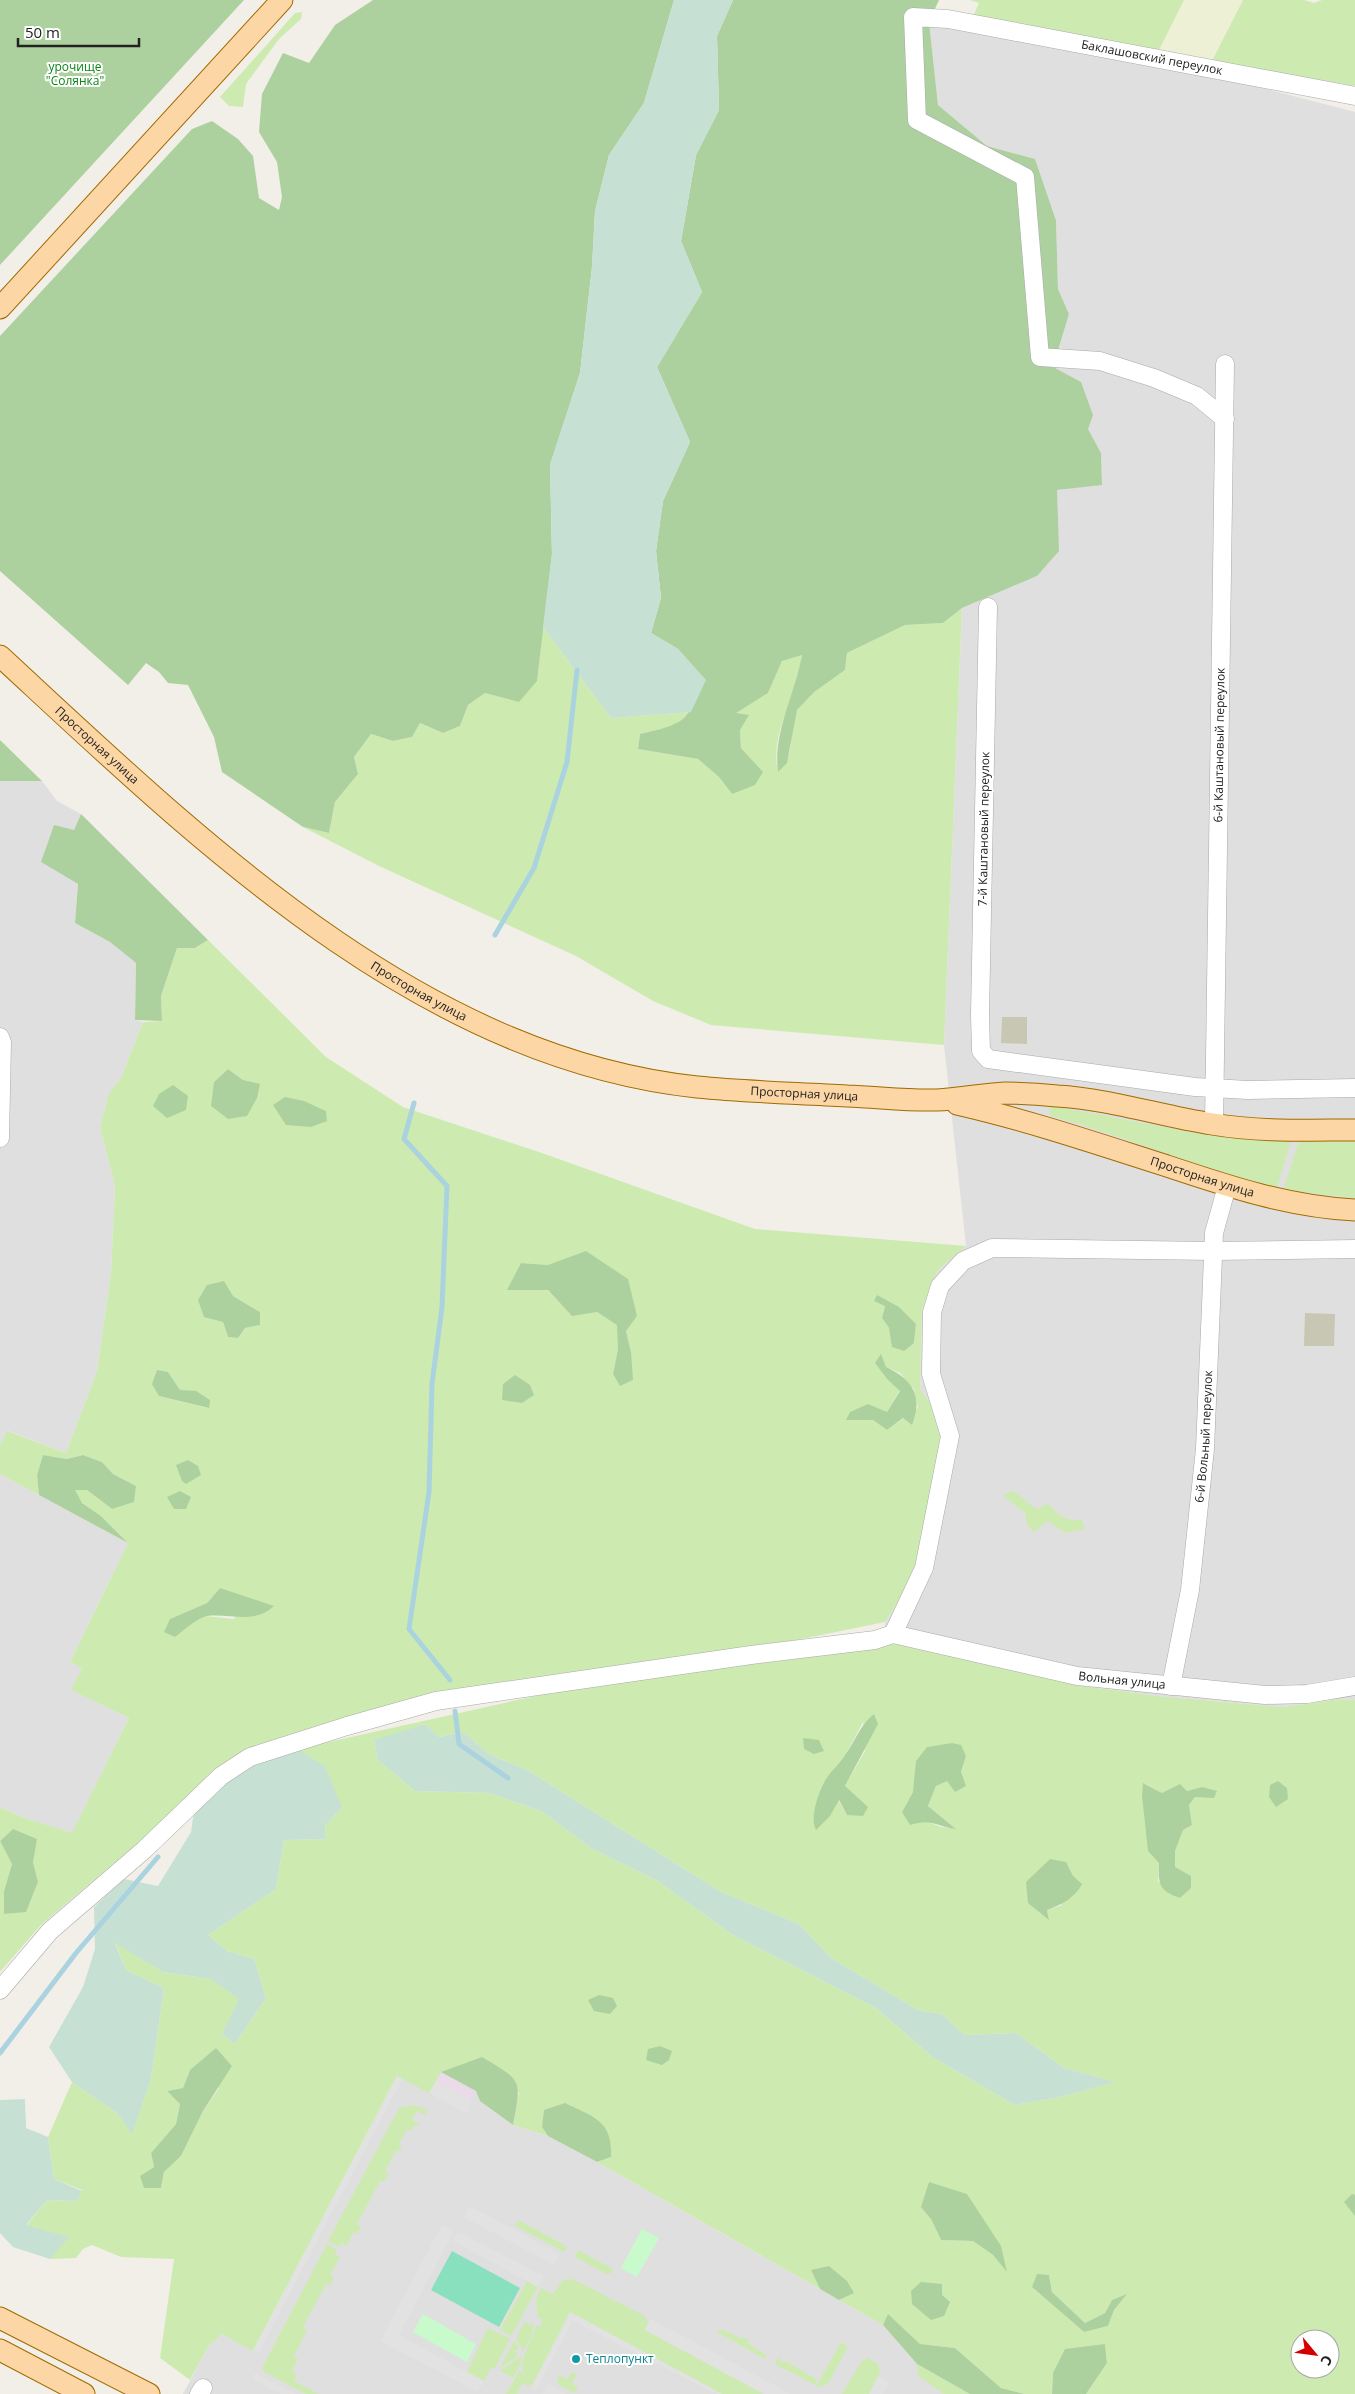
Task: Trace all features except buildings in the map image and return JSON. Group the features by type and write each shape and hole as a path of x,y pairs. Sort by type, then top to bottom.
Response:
{"main road":[{"path":"0,308 282,0"},
{"name":"Просторная улица","path":"0,656 210,845 269,892 340,944 398,980 465,1016 545,1051 587,1065 641,1078 697,1087 937,1100 1006,1093 1039,1095 1105,1102 1214,1125 1355,1130"},
{"path":"1036,1125 1028,1118 1025,1108 1029,1099 1039,1095"},
{"name":"Просторная улица","path":"937,1100 992,1112 1226,1186 1294,1204 1355,1210"},
{"path":"0,2318 149,2394"},
{"path":"0,2350 84,2394"}],"street":[{"name":"Баклашовский переулок","path":"1224,419 1197,396 1154,378 1100,361 1040,357 1025,177 917,120 913,17 948,19 1355,96"},
{"name":"6-й Каштановый переулок","path":"1214,1125 1225,364"},
{"name":"7-й Каштановый переулок","path":"988,608 980,1005 982,1051 988,1059 1168,1084 1214,1088"},
{"path":"0,1037 2,1042 0,1138"},
{"path":"1214,1088 1248,1090 1355,1088"},
{"name":"6-й Вольный переулок","path":"1171,1686 1190,1590 1205,1449 1214,1233 1226,1186"},
{"path":"0,1990 50,1931 144,1850 221,1776 250,1758 347,1726 436,1701 751,1655 875,1640 893,1634 924,1568 950,1436 932,1374 930,1358 932,1312 940,1286 963,1261 992,1248 1213,1251 1355,1249"},
{"name":"Вольная улица","path":"893,1634 1078,1676 1265,1695 1307,1694 1355,1686"}],"shaded area":[{"path":"674,0 733,0 717,36 719,110 696,155 681,241 702,292 657,367 690,442 663,501 656,551 661,598 651,633 678,649 706,680 691,712 611,718 543,627 552,554 550,465 580,373 592,267 595,211 609,155 644,103"},
{"path":"1184,0 1243,0 1212,61 1158,52"},
{"path":"929,22 1258,87 1355,112 1355,1700 1338,1699 1283,1707 1166,1697 1076,1685 949,1656 913,1645 884,1644 885,1622 913,1579 933,1407 920,1390 922,1309 938,1270 966,1246 944,1045 962,608 1037,576 1057,490 1102,484 1101,453 1053,367 1069,314 1058,289 1056,219 1035,159 987,146 938,105"},
{"path":"0,781 42,781 57,801 81,814 74,830 41,862 78,884 75,923 110,942 136,963 135,1020 143,1022 121,1078 109,1094 100,1127 115,1186 111,1273 97,1371 66,1453 8,1431 0,1445"},
{"path":"1002,1017 1027,1017 1027,1044 1001,1043"},
{"path":"1305,1313 1335,1314 1334,1346 1304,1346"},
{"path":"0,1474 128,1543 70,1662 82,1668 72,1690 129,1718 72,1834 22,1817 0,1807"},
{"path":"425,1724 439,1737 463,1732 490,1755 527,1770 721,1892 799,1924 831,1958 918,2010 942,2014 964,2035 1016,2033 1064,2068 1115,2082 1060,2097 1015,2105 934,2058 876,2008 733,1935 658,1881 591,1848 543,1812 490,1793 415,1791 378,1760 374,1740"},
{"path":"297,1749 325,1766 342,1807 325,1826 326,1839 284,1840 276,1889 208,1935 227,1951 254,1959 266,1998 235,2044 222,2034 239,1999 211,1979 163,1972 115,1943 126,1970 164,1988 151,2079 132,2134 117,2113 72,2082 49,2047 83,1987 95,1949 94,1907 124,1879 158,1886 191,1832 194,1811 227,1781 254,1765"},
{"path":"441,2072 476,2091 513,2125 548,2136 597,2162 883,2325 917,2364 970,2394 183,2394 208,2347 222,2334 254,2350 397,2076"},
{"path":"441,2072 476,2091 471,2100 436,2081"},
{"path":"397,2076 402,2079 259,2352 253,2351"},
{"path":"436,2081 471,2100 467,2114 429,2093"},
{"path":"25,2099 26,2128 48,2137 54,2179 82,2191 77,2201 47,2200 26,2225 69,2237 50,2259 13,2247 0,2233 0,2100"},
{"path":"470,2206 560,2254 554,2265 464,2217"},
{"path":"442,2225 454,2231 399,2335 484,2381 478,2392 380,2341"},
{"path":"458,2232 544,2276 538,2287 453,2241"},
{"path":"570,2312 722,2394 717,2394 573,2321 536,2390 531,2388"},
{"path":"651,2319 791,2394 764,2394 645,2330"},
{"path":"255,2373 296,2394 281,2394 252,2379"},
{"path":"879,2376 890,2382 883,2394 869,2394"},
{"path":"548,2384 567,2394 543,2394"}],"green space":[{"name":"урочище \"Солянка\"","path":"0,0 244,0 0,265"},
{"path":"373,0 674,0 644,103 609,155 595,211 592,267 580,373 550,465 552,555 537,681 519,702 485,693 468,705 460,726 443,733 420,723 412,737 393,741 371,734 354,757 358,774 335,802 329,833 303,827 222,772 214,737 188,685 168,683 159,672 146,663 128,685 0,571 0,336 192,129 212,121 238,139 253,156 259,198 279,210 282,197 277,162 259,132 262,94 283,53 309,63 335,25"},
{"path":"733,0 939,0 929,22 938,105 987,146 1035,159 1056,220 1058,289 1069,314 1053,367 1081,382 1093,415 1088,429 1101,453 1102,485 1057,490 1059,551 1037,576 962,608 943,623 905,625 847,653 845,670 814,692 797,710 787,763 778,772 779,742 802,655 782,661 768,693 736,713 749,715 740,730 741,748 763,772 755,785 732,794 719,777 698,759 638,749 640,734 676,724 683,719 694,705 705,680 678,649 651,633 661,598 656,551 663,501 690,442 657,367 702,292 681,241 696,155 719,110 717,36"},
{"path":"970,0 1184,0 1158,52 972,19 979,3"},
{"path":"1243,0 1304,0 1314,3 1322,0 1355,0 1355,86 1212,61"},
{"path":"302,12 301,19 279,39 246,84 243,107 229,106 220,97 295,13"},
{"path":"962,608 944,1045 711,1025 653,1001 576,956 379,866 303,827 329,833 335,802 358,774 354,757 371,734 393,741 412,737 420,723 443,733 460,726 468,705 485,693 537,681 543,627 611,718 691,712 672,727 640,734 638,749 698,759 719,777 732,794 762,772 741,748 740,730 735,713 768,693 782,661 802,654 798,678 781,725 776,760 778,772 788,757 797,710 812,693 845,670 847,653 905,625 943,623"},
{"path":"0,740 42,781 0,781"},
{"path":"81,814 208,940 195,948 177,948 161,996 162,1021 135,1020 136,963 110,942 75,923 78,884 41,862 54,825 74,830"},
{"path":"208,940 326,1057 403,1107 539,1152 755,1229 966,1246 938,1270 922,1309 920,1389 933,1407 941,1429 938,1454 913,1579 885,1622 772,1645 618,1665 371,1713 232,1758 146,1836 41,1925 0,1972 0,1841 0,1807 22,1817 72,1833 129,1718 71,1690 82,1668 70,1662 128,1543 101,1516 82,1503 74,1490 87,1490 112,1509 136,1486 113,1474 102,1462 83,1455 67,1459 43,1455 37,1475 39,1495 0,1474 0,1445 7,1431 66,1453 97,1371 111,1273 115,1186 100,1127 109,1093 121,1078 143,1022 162,1021 161,996 177,948 195,948","holes":["228,1069 243,1080 214,1082","521,1263 548,1265 626,1331 631,1352 613,1374 618,1349 618,1325 597,1312 572,1315","233,1296 260,1312 260,1325 245,1328 238,1338 228,1337 223,1322","885,1306 916,1324 914,1343 889,1328 882,1318","886,1367 900,1373 914,1389 918,1408 887,1430 873,1420 847,1420 887,1412 900,1390 888,1380","168,1372 180,1390 208,1408 159,1396","220,1588 245,1598 234,1619 206,1616 170,1619 207,1603","13,1829 33,1862 38,1882 26,1911 5,1914 4,1891 12,1864 0,1841"]},
{"path":"228,1069 243,1080 260,1084 257,1098 247,1116 228,1119 211,1106 214,1082"},
{"path":"173,1085 188,1096 186,1110 167,1118 153,1106 159,1094"},
{"path":"285,1097 304,1101 326,1111 327,1121 311,1127 286,1125 273,1105"},
{"path":"1053,1106 1207,1135 1291,1141 1277,1188 1051,1116 1048,1109"},
{"path":"1299,1141 1355,1141 1355,1198 1283,1190"},
{"path":"586,1251 628,1279 637,1316 626,1331 631,1352 633,1380 620,1386 613,1374 618,1349 617,1325 597,1312 572,1316 548,1290 507,1290 521,1263 548,1265"},
{"path":"224,1281 233,1296 260,1312 260,1325 245,1328 238,1338 228,1337 223,1322 204,1317 198,1300 207,1285"},
{"path":"877,1295 899,1307 916,1324 914,1343 904,1351 892,1347 889,1328 882,1318 885,1306 874,1301"},
{"path":"881,1354 886,1367 896,1372 914,1390 917,1406 912,1425 903,1418 887,1430 873,1420 846,1420 850,1412 868,1404 887,1412 900,1391 888,1380 875,1363"},
{"path":"157,1370 168,1372 180,1390 196,1391 210,1400 209,1408 159,1396 152,1384"},
{"path":"515,1375 530,1385 534,1395 522,1403 502,1400 503,1384"},
{"path":"43,1455 67,1459 83,1455 102,1462 113,1474 136,1486 134,1502 112,1509 87,1490 75,1490 82,1503 101,1516 128,1543 39,1495 37,1475"},
{"path":"188,1460 198,1466 201,1475 186,1484 182,1481 176,1465"},
{"path":"180,1491 191,1497 186,1509 174,1509 167,1497"},
{"path":"1012,1491 1038,1509 1048,1503 1055,1511 1067,1519 1082,1520 1085,1529 1065,1533 1048,1521 1034,1532 1027,1525 1025,1513 1003,1496"},
{"path":"220,1588 274,1606 266,1612 250,1617 216,1615 203,1617 175,1637 164,1632 170,1619 207,1603"},
{"path":"884,1644 913,1645 949,1656 1076,1685 1166,1697 1283,1707 1338,1699 1355,1700 1355,2195 1352,2195 1355,2216 1355,2394 1086,2394 1107,2363 1105,2344 1053,2373 1052,2394 1025,2394 1001,2388 955,2348 920,2344 888,2315 883,2325 839,2300 853,2293 811,2270 820,2289 597,2162 611,2157 542,2127 548,2136 513,2125 519,2092 441,2072 429,2093 397,2076 253,2351 222,2334 208,2347 190,2380 160,2358 174,2259 121,2257 92,2245 83,2249 76,2258 50,2259 68,2237 26,2226 47,2200 77,2201 82,2190 54,2179 48,2137 72,2082 117,2113 132,2133 151,2079 164,1988 126,1970 115,1942 163,1972 211,1979 240,1999 222,2034 235,2044 266,1998 254,1959 227,1951 208,1935 276,1889 284,1840 326,1839 325,1826 342,1807 297,1749 567,1689","holes":["863,1722 865,1751 845,1786 847,1815 826,1779 846,1754","425,1724 438,1737 463,1732 490,1755 527,1770 721,1892 799,1924 831,1958 918,2010 942,2014 964,2035 1016,2033 1064,2068 1114,2082 1060,2097 1015,2105 934,2058 876,2008 733,1935 658,1881 591,1848 543,1812 490,1793 415,1791 378,1760 374,1741","966,1756 961,1772 936,1786 928,1806 955,1828 941,1827 902,1812 913,1792","1144,1783 1162,1793 1187,1791 1202,1787 1189,1805 1192,1825 1183,1829 1175,1851 1175,1868 1191,1876 1158,1882 1159,1863","1026,1882 1062,1905 1047,1910 1049,1919","190,2070 219,2088 203,2111 181,2156 164,2172 161,2188 140,2176 154,2167 151,2153 176,2124 180,2104 167,2091 183,2088","967,2194 1007,2271 993,2255 973,2241 941,2240 931,2219","1049,2275 1052,2292 1085,2323 1105,2313 1112,2300 1126,2295 1114,2310 1108,2326 1084,2332 1032,2287"]},
{"path":"874,1714 878,1724 845,1786 868,1807 863,1816 847,1815 839,1800 830,1816 816,1830 814,1811 823,1784 843,1758 865,1723"},
{"path":"803,1738 819,1740 824,1751 814,1754 804,1749"},
{"path":"952,1743 961,1745 966,1756 961,1772 966,1786 955,1792 947,1781 936,1786 928,1806 956,1829 928,1822 910,1825 902,1812 913,1792 916,1761 927,1747"},
{"path":"1278,1781 1287,1788 1288,1799 1276,1807 1269,1797 1270,1785"},
{"path":"1143,1783 1162,1793 1180,1784 1187,1791 1202,1787 1217,1791 1214,1798 1195,1797 1189,1805 1192,1825 1183,1830 1175,1851 1175,1867 1191,1876 1191,1888 1180,1898 1168,1893 1161,1886 1159,1863 1148,1851 1142,1796"},
{"path":"13,1829 37,1839 33,1862 38,1882 26,1912 4,1914 4,1891 12,1864 0,1841"},
{"path":"1050,1859 1066,1862 1073,1876 1082,1884 1076,1893 1067,1900 1047,1910 1049,1920 1028,1903 1026,1882"},
{"path":"599,1995 613,1998 617,2006 610,2014 594,2011 588,2000"},
{"path":"660,2046 672,2051 669,2060 662,2065 646,2060 648,2049"},
{"path":"216,2048 232,2066 203,2111 181,2156 164,2172 161,2188 144,2188 140,2176 154,2167 151,2153 176,2124 180,2104 167,2091 183,2088 190,2070"},
{"path":"482,2057 505,2071 516,2083 518,2098 513,2125 480,2101 476,2091 441,2072"},
{"path":"565,2103 592,2116 605,2127 611,2145 611,2157 597,2162 548,2136 542,2127 544,2110"},
{"path":"413,2105 428,2110 425,2115 417,2111 412,2120 420,2124 418,2126 415,2124 411,2131 407,2129 399,2144 402,2146 398,2152 396,2150 385,2172 389,2174 384,2182 380,2181 357,2224 361,2227 357,2234 353,2232 347,2246 341,2243 339,2247 328,2241 399,2108"},
{"path":"929,2182 967,2194 1001,2246 1007,2272 993,2255 973,2241 941,2240 931,2219 921,2207"},
{"path":"1352,2194 1355,2195 1355,2216 1344,2202"},
{"path":"518,2220 567,2247 564,2252 515,2226"},
{"path":"642,2229 659,2238 637,2277 621,2268"},
{"path":"327,2244 337,2250 335,2254 340,2257 330,2276 334,2278 330,2286 326,2284 303,2327 307,2330 294,2356 298,2359 292,2371 297,2374 294,2381 319,2394 306,2394 264,2372 262,2368"},
{"path":"578,2250 613,2269 611,2273 606,2274 575,2257"},
{"path":"452,2251 520,2288 499,2327 431,2290"},
{"path":"829,2266 847,2281 854,2293 839,2300 820,2289 811,2270"},
{"path":"1037,2274 1049,2275 1052,2292 1085,2323 1105,2313 1112,2300 1127,2294 1114,2310 1108,2326 1084,2332 1032,2287"},
{"path":"573,2279 645,2316 648,2322 645,2330 764,2394 722,2394 571,2313 532,2386 526,2380 522,2365 536,2326 541,2326 542,2319 538,2318 536,2299 541,2288 553,2294 563,2280"},
{"path":"527,2281 538,2287 511,2336 500,2330"},
{"path":"921,2282 942,2284 942,2295 950,2302 944,2316 931,2320 912,2304 911,2291"},
{"path":"423,2314 476,2344 467,2362 413,2332"},
{"path":"888,2314 920,2344 955,2348 1001,2388 1025,2394 970,2394 917,2364 883,2325"},
{"path":"524,2322 534,2325 531,2338 523,2351 516,2339"},
{"path":"488,2328 510,2339 495,2368 491,2367 484,2381 467,2372"},
{"path":"718,2329 749,2340 748,2343 767,2356 765,2359 717,2332"},
{"path":"514,2341 519,2348 515,2351 518,2356 500,2368"},
{"path":"841,2342 847,2346 847,2349 829,2382 822,2387 816,2386"},
{"path":"1105,2344 1107,2363 1086,2394 1052,2394 1053,2373 1065,2349"},
{"path":"521,2356 520,2365 513,2378 500,2371"},
{"path":"778,2357 781,2359 780,2361 784,2363 786,2361 817,2380 815,2385 775,2364"},
{"path":"868,2358 878,2364 880,2372 869,2394 842,2394 861,2362"},
{"path":"917,2364 970,2394 944,2394 918,2376"},
{"path":"520,2370 530,2387 522,2383 517,2394 506,2394"},
{"path":"572,2372 577,2374 572,2383 578,2387 574,2393 559,2385 557,2379 559,2375 568,2379"}],"waterway":[{"path":"495,935 534,868 567,762 577,670"},
{"path":"414,1103 404,1139 447,1186 442,1307 432,1384 429,1492 409,1629 450,1680"},
{"path":"455,1711 459,1744 508,1778"},
{"path":"0,2053 76,1953 158,1857"}],"place":[{"name":"Теплопункт","path":"576,2359"}]}
